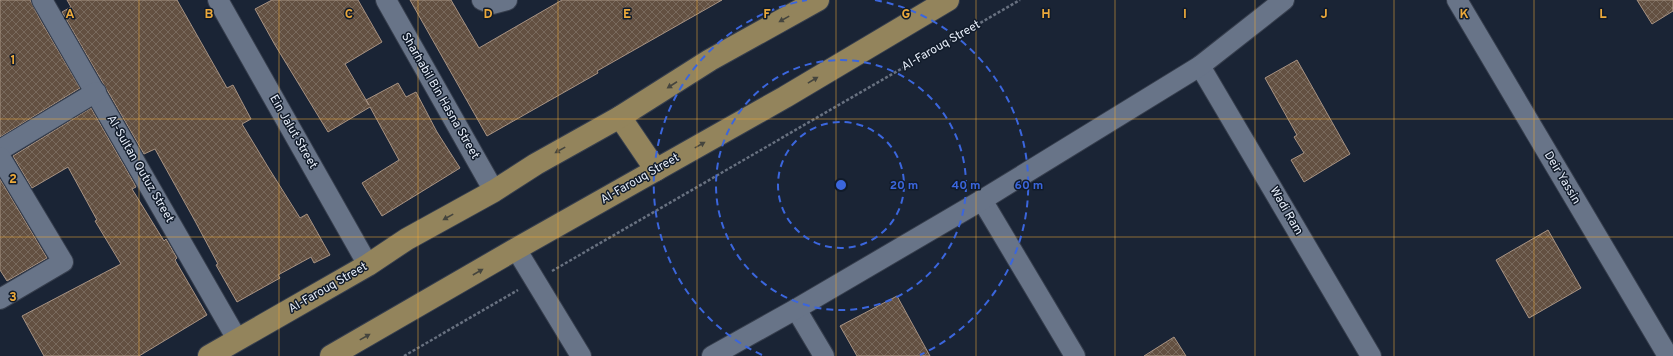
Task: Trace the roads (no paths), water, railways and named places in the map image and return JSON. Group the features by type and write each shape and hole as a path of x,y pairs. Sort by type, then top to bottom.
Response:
{"main road":[{"name":"Al-Farouq Street","path":"209,356 368,264 407,239 494,191 536,164 620,116 710,60 818,0"},
{"name":"Al-Farouq Street","path":"331,356 516,249 785,97 948,0"},
{"path":"620,116 656,170"}],"street":[{"name":"Al-Sultan Qutuz Street","path":"42,0 237,339"},
{"name":"Ein Jalut Street","path":"218,0 368,264"},
{"name":"Sharhabil Bin Hasna Street","path":"386,0 494,191"},
{"path":"482,0 492,4 507,0"},
{"path":"712,356 796,309 982,200 1200,66 1284,0"},
{"name":"Deir Yassin","path":"1457,0 1668,356"},
{"name":"Wadi Ram","path":"1200,66 1371,356"},
{"path":"0,150 96,92"},
{"path":"0,157 63,262 0,299"},
{"path":"982,200 1075,356"},
{"path":"516,249 581,356"},
{"path":"796,309 824,356"}]}
